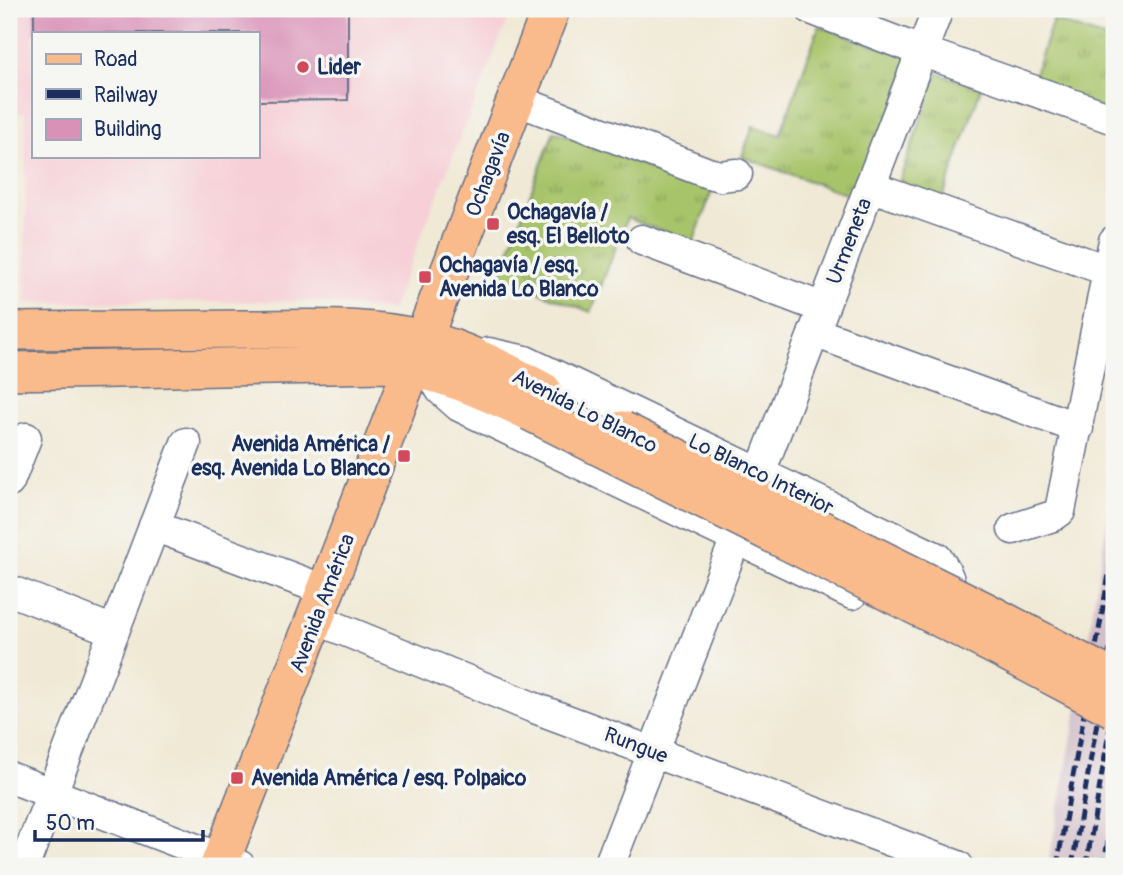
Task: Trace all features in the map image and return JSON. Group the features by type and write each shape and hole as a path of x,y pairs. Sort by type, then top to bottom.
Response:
{"main road":[{"name":"Ochagavía","path":"423,360 551,9"},
{"name":"Avenida Lo Blanco","path":"9,331 331,329 378,332 423,360 482,390 537,402 986,612 1114,679"},
{"name":"Avenida Lo Blanco","path":"9,371 231,368 423,360 463,353 503,369 537,402 1114,709"},
{"name":"Avenida América","path":"227,864 321,605 423,360"}],"street":[{"path":"811,9 1114,119"},
{"name":"Urmeneta","path":"760,473 938,9"},
{"path":"516,100 708,173 720,176 737,174"},
{"path":"870,186 1108,271"},
{"path":"642,240 819,320 1078,428"},
{"path":"1013,529 1054,516 1060,511 1114,241"},
{"name":"Lo Blanco Interior","path":"463,353 492,354 525,361 937,558 950,580 951,593 947,609 942,616 921,627"},
{"path":"423,360 441,390 459,406 994,661"},
{"path":"9,482 26,438"},
{"path":"24,866 186,443"},
{"name":"Rungue","path":"154,526 532,706 958,866"},
{"path":"609,866 736,538"},
{"path":"9,590 114,631"},
{"path":"9,778 227,864"}],"shaded area":[{"path":"9,9 512,9 391,311 315,301 26,303 25,113 9,113"},
{"path":"1114,477 1114,866 1048,866 1077,710"}],"green space":[{"path":"1053,20 1114,41 1114,113 1031,85"},
{"path":"819,26 911,58 860,199 742,157 753,126 780,135"},
{"path":"937,73 981,88 938,212 894,197"},
{"path":"554,131 712,191 693,243 627,218 591,312 499,277"}],"building":[{"name":"Lider","path":"34,9 348,9 348,100 259,101 259,32 34,32"}],"railway":[{"path":"1057,866 1114,546"},
{"path":"1072,866 1114,625"},
{"path":"1086,866 1114,703"},
{"path":"1103,866 1114,813"}],"place":[{"name":"Lider","path":"303,67"},
{"name":"Ochagavía / esq. El Belloto","path":"493,224"},
{"name":"Ochagavía / esq. Avenida Lo Blanco","path":"425,277"},
{"name":"Avenida América / esq. Avenida Lo Blanco","path":"404,456"},
{"name":"Avenida América / esq. Polpaico","path":"237,778"}]}
